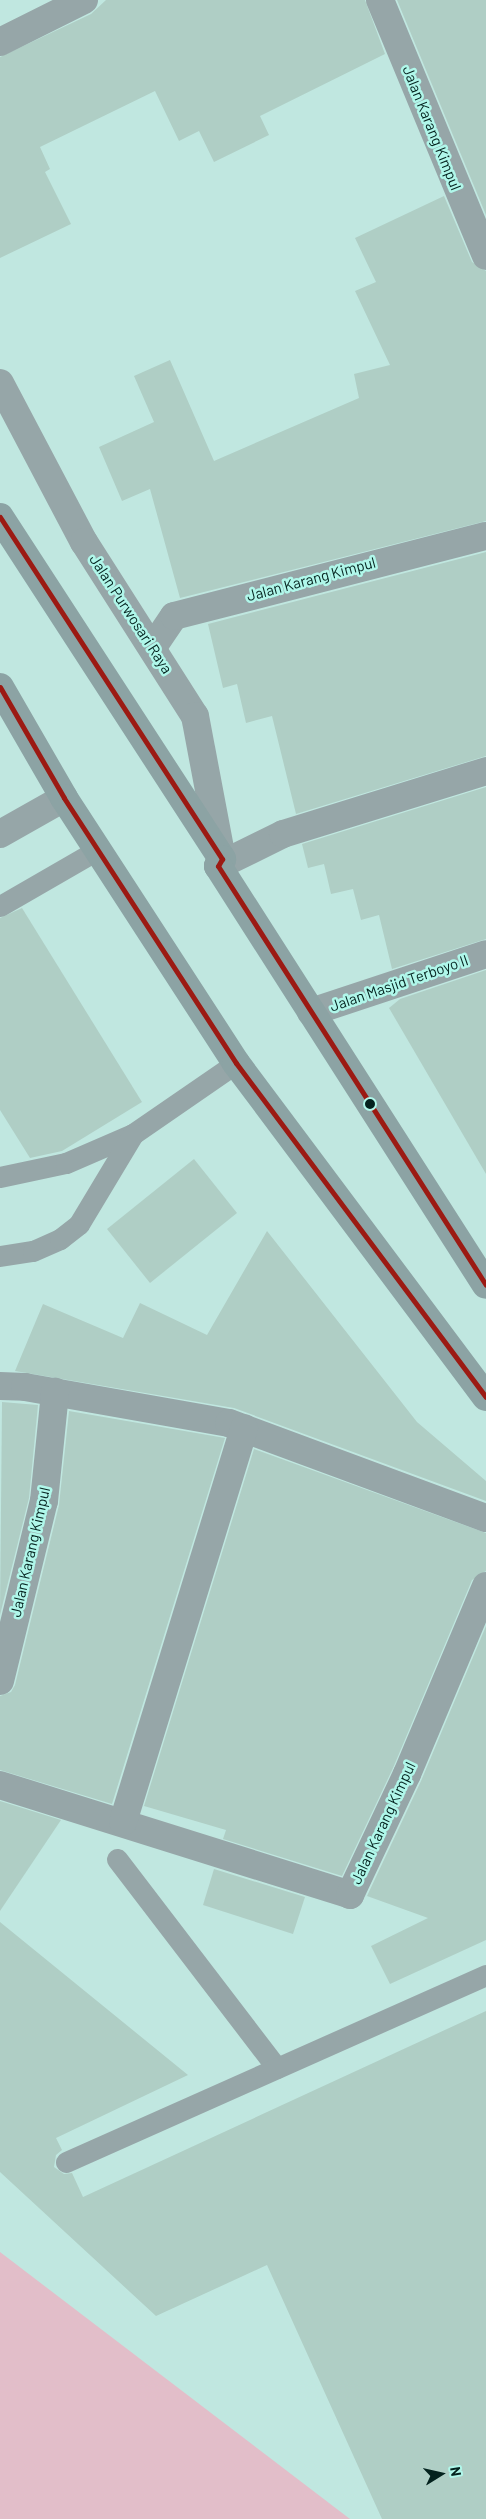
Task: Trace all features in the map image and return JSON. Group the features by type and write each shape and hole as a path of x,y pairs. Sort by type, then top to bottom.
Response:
{"highway":[{"path":"0,517 220,862 311,1012 486,1285"},
{"path":"0,687 64,798 236,1063 486,1397"}],"street":[{"path":"0,42 84,0"},
{"name":"Jalan Karang Kimpul","path":"380,0 486,256"},
{"name":"Jalan Purwosari Raya","path":"0,383 84,542 153,647 195,716 220,862"},
{"name":"Jalan Karang Kimpul","path":"153,647 174,616 486,536"},
{"path":"220,862 284,834 486,771"},
{"path":"0,834 64,798"},
{"name":"Jalan Masjid Terboyo II","path":"311,1012 486,954"},
{"path":"0,1386 55,1392 244,1428 486,1518"},
{"name":"Jalan Karang Kimpul","path":"0,1681 44,1501 55,1392"},
{"path":"123,1822 244,1428"},
{"name":"Jalan Karang Kimpul","path":"0,1785 350,1894 407,1774 486,1586"}],"lane":[{"path":"0,906 98,850"},
{"path":"0,1177 66,1163 133,1134 236,1063"},
{"path":"0,1256 33,1250 60,1240 79,1224 133,1134"},
{"path":"118,1859 277,2068"},
{"path":"66,2162 486,1975"}],"shaded area":[{"path":"0,2252 350,2519 0,2519"}],"building":[{"path":"106,0 365,0 385,54 260,116 269,135 214,162 199,131 179,141 155,91 40,147 50,169 45,172 71,224 0,258 0,57 91,14"},
{"path":"397,0 486,0 486,215"},
{"path":"444,196 472,262 486,271 486,521 180,598 150,489 122,501 99,447 154,422 134,376 170,360 214,461 359,398 354,374 390,365 355,291 376,282 355,238"},
{"path":"486,552 486,756 296,814 272,716 246,723 237,684 223,688 208,624"},
{"path":"486,787 486,939 392,969 379,915 361,920 353,889 331,894 324,864 308,868 302,844"},
{"path":"22,908 142,1102 62,1151 30,1158 0,1110 0,918"},
{"path":"486,970 486,1174 389,1008 400,999"},
{"path":"194,1159 237,1213 150,1283 107,1229"},
{"path":"267,1231 417,1422 486,1481 486,1501 234,1408 15,1371 43,1304 123,1338 140,1303 207,1335"},
{"path":"2,1402 38,1405 29,1498 0,1615"},
{"path":"69,1411 225,1438 112,1804 0,1770 0,1696 11,1692 15,1685 59,1505"},
{"path":"254,1449 486,1533 486,1571 472,1580 393,1768 342,1876 223,1839 226,1830 144,1806"},
{"path":"486,1626 486,1940 390,1984 371,1946 428,1918 367,1896 421,1781"},
{"path":"0,1801 61,1820 0,1911"},
{"path":"214,1869 305,1897 293,1934 203,1905"},
{"path":"0,1922 188,2075 56,2138 62,2150 56,2155 54,2167 64,2174 72,2173 83,2197 486,2011 486,2519 382,2519 267,2265 156,2316 0,2172"}],"transit line":[{"path":"0,517 222,859 218,866 486,1285"},
{"path":"0,687 64,798 236,1063 486,1397"}]}
